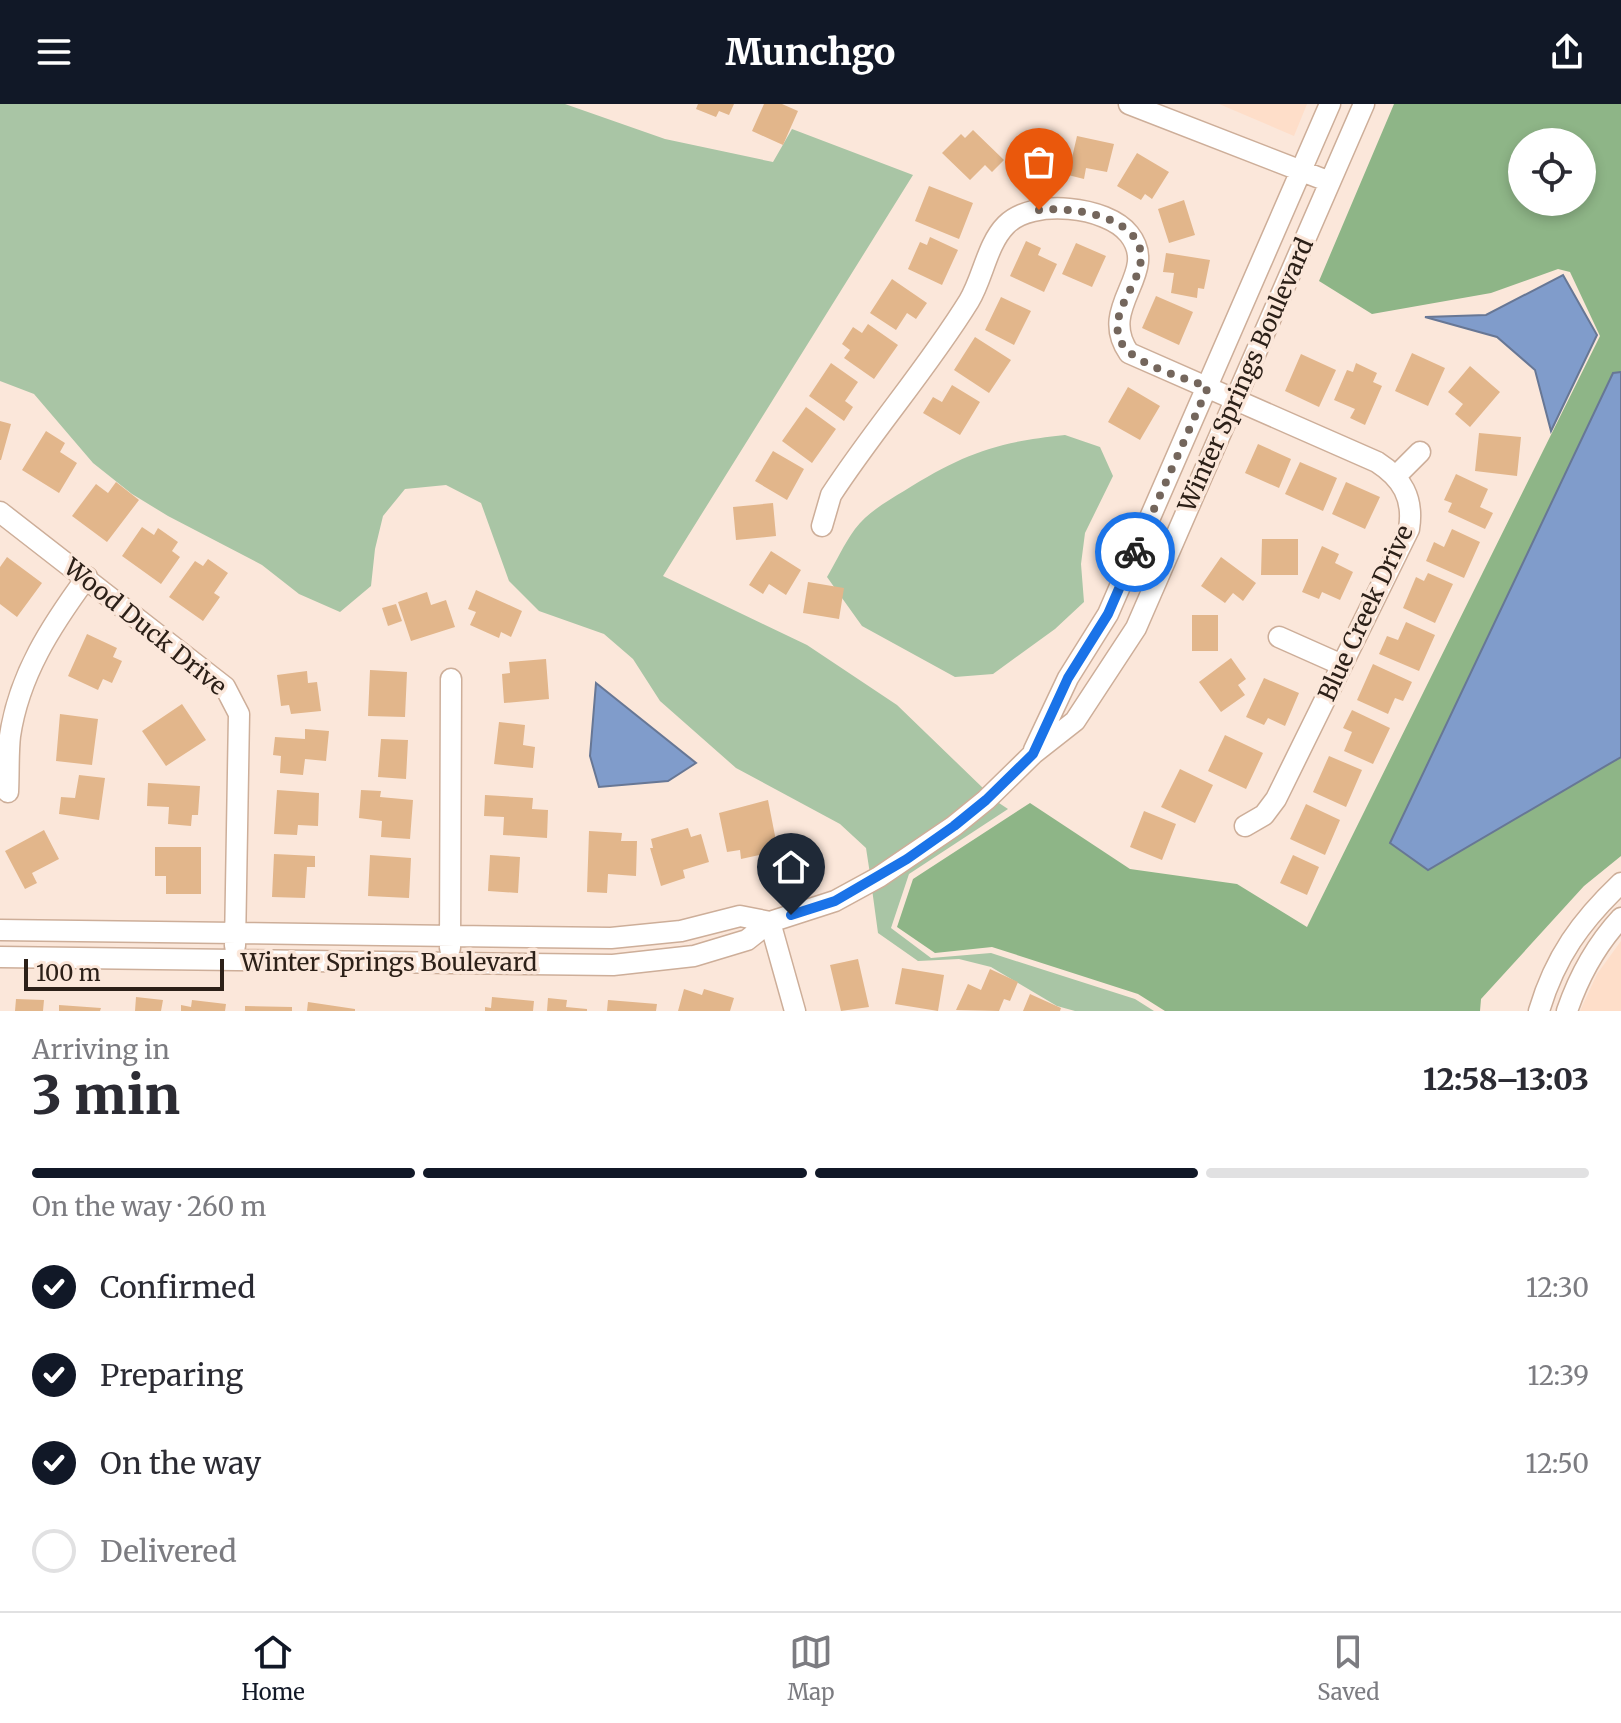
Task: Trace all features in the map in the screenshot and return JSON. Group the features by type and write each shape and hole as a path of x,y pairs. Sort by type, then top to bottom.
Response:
{"street":[{"path":"1129,104 1330,182"},
{"name":"Winter Springs Boulevard","path":"1033,754 1068,678 1108,614 1330,104"},
{"name":"Winter Springs Boulevard","path":"0,957 613,965 694,956 747,940 770,922 835,901 907,859 986,800 1033,754 1075,721 1127,641 1144,609 1364,104"},
{"path":"822,526 831,495 971,299 1005,225 1021,214 1061,207 1110,220 1127,231 1136,244 1141,258 1119,317 1119,339 1129,353 1377,462 1396,476 1420,452"},
{"name":"Blue Creek Drive","path":"1245,826 1264,815 1276,799 1409,529 1411,503 1396,476"},
{"name":"Wood Duck Drive","path":"0,512 225,687 234,700 239,714 235,962"},
{"path":"8,792 10,739 29,669 54,622 87,577"},
{"path":"1115,598 1144,609"},
{"path":"1279,637 1342,665"},
{"path":"450,964 451,679"},
{"path":"1539,1011 1562,952 1590,912 1621,883"},
{"name":"Winter Springs Boulevard","path":"0,930 611,938 681,931 740,916 770,922"},
{"path":"1567,1011 1580,973 1606,934 1621,918"},
{"path":"770,922 795,1011"}],"shaded area":[{"path":"1219,104 1307,104 1294,136"},
{"path":"1621,941 1621,1011 1580,1011 1597,974"}],"green space":[{"path":"0,104 565,104 665,139 773,162 792,129 913,175 663,576 807,645 897,705 985,790 870,874 866,848 840,824 736,768 660,701 633,659 604,634 539,611 509,581 481,503 446,485 405,489 383,516 371,586 340,612 299,594 262,565 132,494 93,463 34,394 0,381"},
{"path":"1394,104 1621,104 1621,856 1584,886 1481,999 1480,1011 1165,1011 1138,994 992,947 935,953 897,927 913,879 1030,803 1130,869 1237,884 1307,927 1600,336 1570,272 1558,269 1491,293 1372,314 1319,281"},
{"path":"1065,435 1100,447 1113,476 1085,533 1081,564 1084,602 1055,629 993,674 955,677 862,626 827,577 851,535 865,518 925,478 963,459 999,446"},
{"path":"996,801 1008,809 909,874 891,928 931,958 991,953 1135,999 1154,1011 1075,1011 1057,1006 991,967 959,959 918,961 878,933 872,889"}],"water":[{"path":"1563,275 1597,335 1551,431 1535,370 1497,337 1425,317 1486,315"},
{"path":"1621,372 1621,757 1428,870 1390,843 1613,373"},
{"path":"596,683 696,763 668,781 599,787 590,756"}],"building":[{"path":"698,104 734,104 729,115 719,111 716,117 696,109"},
{"path":"764,104 782,104 798,111 783,145 752,131"},
{"path":"973,130 1004,160 992,172 985,165 970,180 942,153 961,134 965,138"},
{"path":"1077,136 1114,144 1107,172 1086,168 1084,179 1068,175"},
{"path":"1020,137 1057,137 1057,177 1019,177"},
{"path":"1137,153 1169,172 1152,199 1145,194 1141,200 1117,186"},
{"path":"929,186 973,203 959,239 915,221"},
{"path":"1184,200 1195,235 1169,243 1158,209"},
{"path":"930,237 958,250 942,285 908,269 920,242 927,245"},
{"path":"1026,241 1041,248 1038,255 1057,264 1044,292 1010,276"},
{"path":"1076,243 1106,256 1092,287 1062,274"},
{"path":"1166,253 1210,260 1204,289 1198,288 1197,298 1171,293 1174,273 1163,272"},
{"path":"892,279 927,303 916,319 907,313 896,330 870,313"},
{"path":"1156,296 1193,312 1179,345 1142,328"},
{"path":"1001,297 1031,311 1014,345 985,330"},
{"path":"868,324 898,345 874,379 844,358 850,350 842,344 853,327 862,333"},
{"path":"975,337 1011,360 989,393 954,370"},
{"path":"1412,353 1445,368 1428,406 1395,391"},
{"path":"1301,354 1336,370 1319,407 1285,391"},
{"path":"831,363 858,382 845,401 853,407 844,421 809,396"},
{"path":"1356,363 1377,373 1373,382 1382,386 1365,425 1350,418 1355,409 1334,400 1347,370 1353,372"},
{"path":"1470,366 1500,392 1470,427 1455,414 1463,404 1448,392"},
{"path":"952,385 980,402 960,435 923,413 933,397 942,402"},
{"path":"1128,387 1160,406 1140,440 1108,422"},
{"path":"806,407 836,429 812,463 782,441"},
{"path":"0,421 11,424 1,460 0,460"},
{"path":"46,431 65,443 60,452 77,463 59,493 22,470"},
{"path":"1479,433 1521,437 1517,476 1475,471"},
{"path":"1258,444 1291,459 1279,488 1245,473"},
{"path":"773,451 804,469 787,500 755,481"},
{"path":"1300,462 1337,478 1323,511 1285,494"},
{"path":"1456,474 1488,489 1480,507 1493,513 1485,529 1448,512 1452,503 1444,500"},
{"path":"116,482 139,500 107,542 72,516 96,484 108,493"},
{"path":"1346,482 1380,497 1365,529 1332,514"},
{"path":"773,503 776,536 736,540 733,507"},
{"path":"142,527 154,535 158,528 178,542 172,551 180,557 161,584 122,556"},
{"path":"1452,529 1480,542 1464,578 1426,561 1434,542 1444,547"},
{"path":"1262,539 1298,539 1298,575 1261,575"},
{"path":"1322,546 1339,554 1335,563 1353,572 1340,600 1322,592 1319,599 1302,592"},
{"path":"771,551 801,570 786,595 769,584 763,594 749,585"},
{"path":"7,557 42,583 17,617 0,604 0,567"},
{"path":"1221,557 1256,583 1243,601 1233,593 1225,603 1201,586"},
{"path":"208,559 228,573 214,593 220,597 203,621 169,597 195,561 203,566"},
{"path":"1428,573 1453,584 1435,623 1403,608 1416,577 1424,581"},
{"path":"808,582 844,588 839,619 803,613"},
{"path":"476,590 522,611 511,637 501,632 499,638 470,625 476,612 468,609"},
{"path":"427,592 431,605 446,600 455,627 411,641 398,602"},
{"path":"396,604 402,621 388,626 382,608"},
{"path":"1192,615 1218,615 1218,651 1192,651"},
{"path":"1406,622 1435,635 1419,671 1379,654 1387,636 1398,640"},
{"path":"87,634 117,648 113,657 122,661 112,683 103,679 98,690 68,676"},
{"path":"1231,658 1246,679 1238,685 1245,695 1221,712 1199,682"},
{"path":"546,659 549,699 504,703 502,674 510,673 509,662"},
{"path":"1373,664 1412,682 1403,701 1395,698 1388,714 1357,700"},
{"path":"370,670 407,672 405,717 368,716"},
{"path":"307,671 308,683 317,682 321,711 291,714 289,705 281,706 277,675"},
{"path":"1264,678 1299,693 1285,726 1268,718 1264,725 1246,717"},
{"path":"182,704 206,740 166,766 142,731"},
{"path":"1352,710 1390,728 1373,764 1344,751 1352,732 1343,728"},
{"path":"60,714 98,719 92,765 56,761"},
{"path":"499,722 525,725 523,745 535,747 533,768 494,764"},
{"path":"305,729 329,731 326,761 305,759 303,775 280,773 281,756 273,755 275,737 305,739"},
{"path":"1225,735 1263,753 1246,789 1208,771"},
{"path":"381,739 408,740 406,779 378,777"},
{"path":"1329,756 1362,770 1346,807 1313,792"},
{"path":"1180,769 1213,785 1195,823 1161,807"},
{"path":"79,775 105,778 99,820 59,814 61,797 75,798"},
{"path":"148,783 200,786 198,815 192,815 191,826 168,824 169,807 147,806"},
{"path":"277,790 319,793 318,826 298,825 297,835 274,834"},
{"path":"361,790 381,791 380,797 413,800 410,839 381,837 382,821 359,818"},
{"path":"485,795 533,798 532,809 548,810 547,838 503,835 504,817 484,816"},
{"path":"768,800 778,851 741,859 740,850 727,852 719,813"},
{"path":"1306,804 1340,820 1325,855 1290,839"},
{"path":"1144,811 1176,824 1162,860 1130,847"},
{"path":"688,828 691,837 701,834 709,862 683,870 685,878 661,886 650,848 653,848 651,839"},
{"path":"44,830 59,859 32,873 37,883 25,889 5,851"},
{"path":"589,831 622,833 621,841 637,841 636,876 608,874 607,893 587,892"},
{"path":"155,847 201,847 201,894 166,894 166,876 155,876"},
{"path":"274,854 315,856 315,867 307,867 305,898 272,897"},
{"path":"370,855 411,858 409,898 368,896"},
{"path":"490,855 520,857 518,893 488,891"},
{"path":"1293,855 1319,867 1307,895 1280,883"},
{"path":"858,959 869,1007 841,1011 830,965"},
{"path":"902,968 944,975 938,1011 895,1004"},
{"path":"990,969 1018,982 1010,1001 1004,999 999,1011 956,1010 968,984 981,990"},
{"path":"684,989 702,995 704,989 734,998 730,1011 678,1011"},
{"path":"1030,994 1061,1008 1060,1011 1023,1011"},
{"path":"136,997 163,1000 161,1011 135,1011"},
{"path":"492,997 534,1001 533,1011 485,1011 485,1007 491,1008"},
{"path":"548,998 567,1000 566,1007 587,1011 547,1011"},
{"path":"16,999 44,1000 43,1011 15,1011"},
{"path":"192,1000 226,1004 225,1011 181,1011 181,1005 191,1007"},
{"path":"608,1000 657,1004 656,1011 607,1011"},
{"path":"308,1002 355,1009 355,1011 307,1011"},
{"path":"59,1005 101,1008 100,1011 59,1011"},
{"path":"245,1006 292,1007 292,1011 245,1011"}],"way so far":[{"path":"1039,210 1061,207 1082,211 1110,220 1127,231 1141,258 1119,317 1119,339 1129,353 1140,359 1208,387 1135,552"}],"route":[{"path":"791,915 835,901 907,859 986,800 1033,754 1068,678 1108,614 1135,552"}]}
